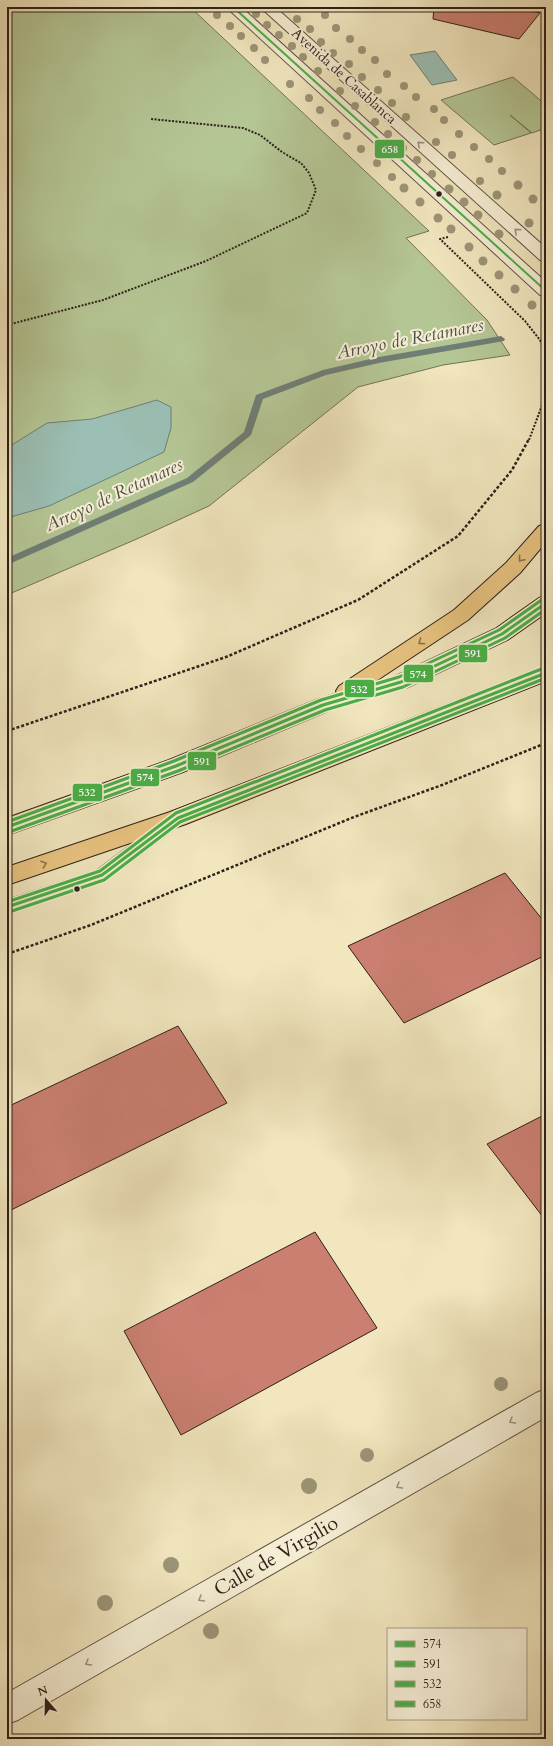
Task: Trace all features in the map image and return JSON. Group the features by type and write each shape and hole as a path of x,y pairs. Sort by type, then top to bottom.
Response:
{"highway":[{"path":"323,705 461,615 513,568 546,530"},
{"path":"7,827 176,766 323,705 401,682 502,634 546,603"},
{"path":"7,876 178,818 546,673"}],"street":[{"name":"Avenida de Casablanca","path":"233,7 546,291"},
{"name":"Avenida de Casablanca","path":"267,7 546,256"},
{"name":"Calle de Virgilio","path":"7,1709 546,1402"}],"lane":[{"path":"7,907 102,875 178,818"}],"path":[{"path":"7,325 102,300 206,261 307,213 316,190 309,173 301,163 282,152 260,135 243,128 151,119"},
{"path":"450,236 440,239 525,321 540,340 546,354"},
{"path":"7,731 226,657 358,600 458,536 512,470 532,434 544,400 546,386"},
{"path":"7,954 91,925 354,817 442,785 546,743"}],"green space":[{"path":"7,7 190,7 429,231 406,238 487,320 510,355 443,365 358,387 209,506 7,595"},
{"path":"513,77 546,105 546,128 532,133 510,115 531,133 494,145 441,100"}],"water":[{"path":"435,51 457,80 432,85 410,55"},
{"path":"157,400 171,407 171,428 164,452 49,506 7,518 7,448 47,423 92,419"}],"building":[{"path":"434,7 512,7 540,13 519,39 433,19"},
{"path":"505,873 546,924 546,955 404,1023 348,946"},
{"path":"178,1026 227,1103 7,1212 7,1107"},
{"path":"546,1114 546,1221 487,1144"},
{"path":"315,1232 377,1328 181,1435 124,1331"}],"waterway":[{"name":"Arroyo de Retamares","path":"7,562 190,480 248,433 259,397 323,373 379,360 501,339"}],"transit line":[{"name":"658","path":"233,7 546,291"},
{"name":"532","path":"7,822 174,761 321,700 399,677 499,630 543,599"},
{"name":"574","path":"7,827 176,766 323,705 401,682 502,634 546,603"},
{"name":"591","path":"9,832 178,771 325,710 403,687 505,638 546,609"},
{"name":"532","path":"7,902 100,871 176,813 544,668"},
{"name":"574","path":"7,907 102,875 178,818 546,673"},
{"name":"591","path":"9,912 104,880 180,822 546,678"}]}
